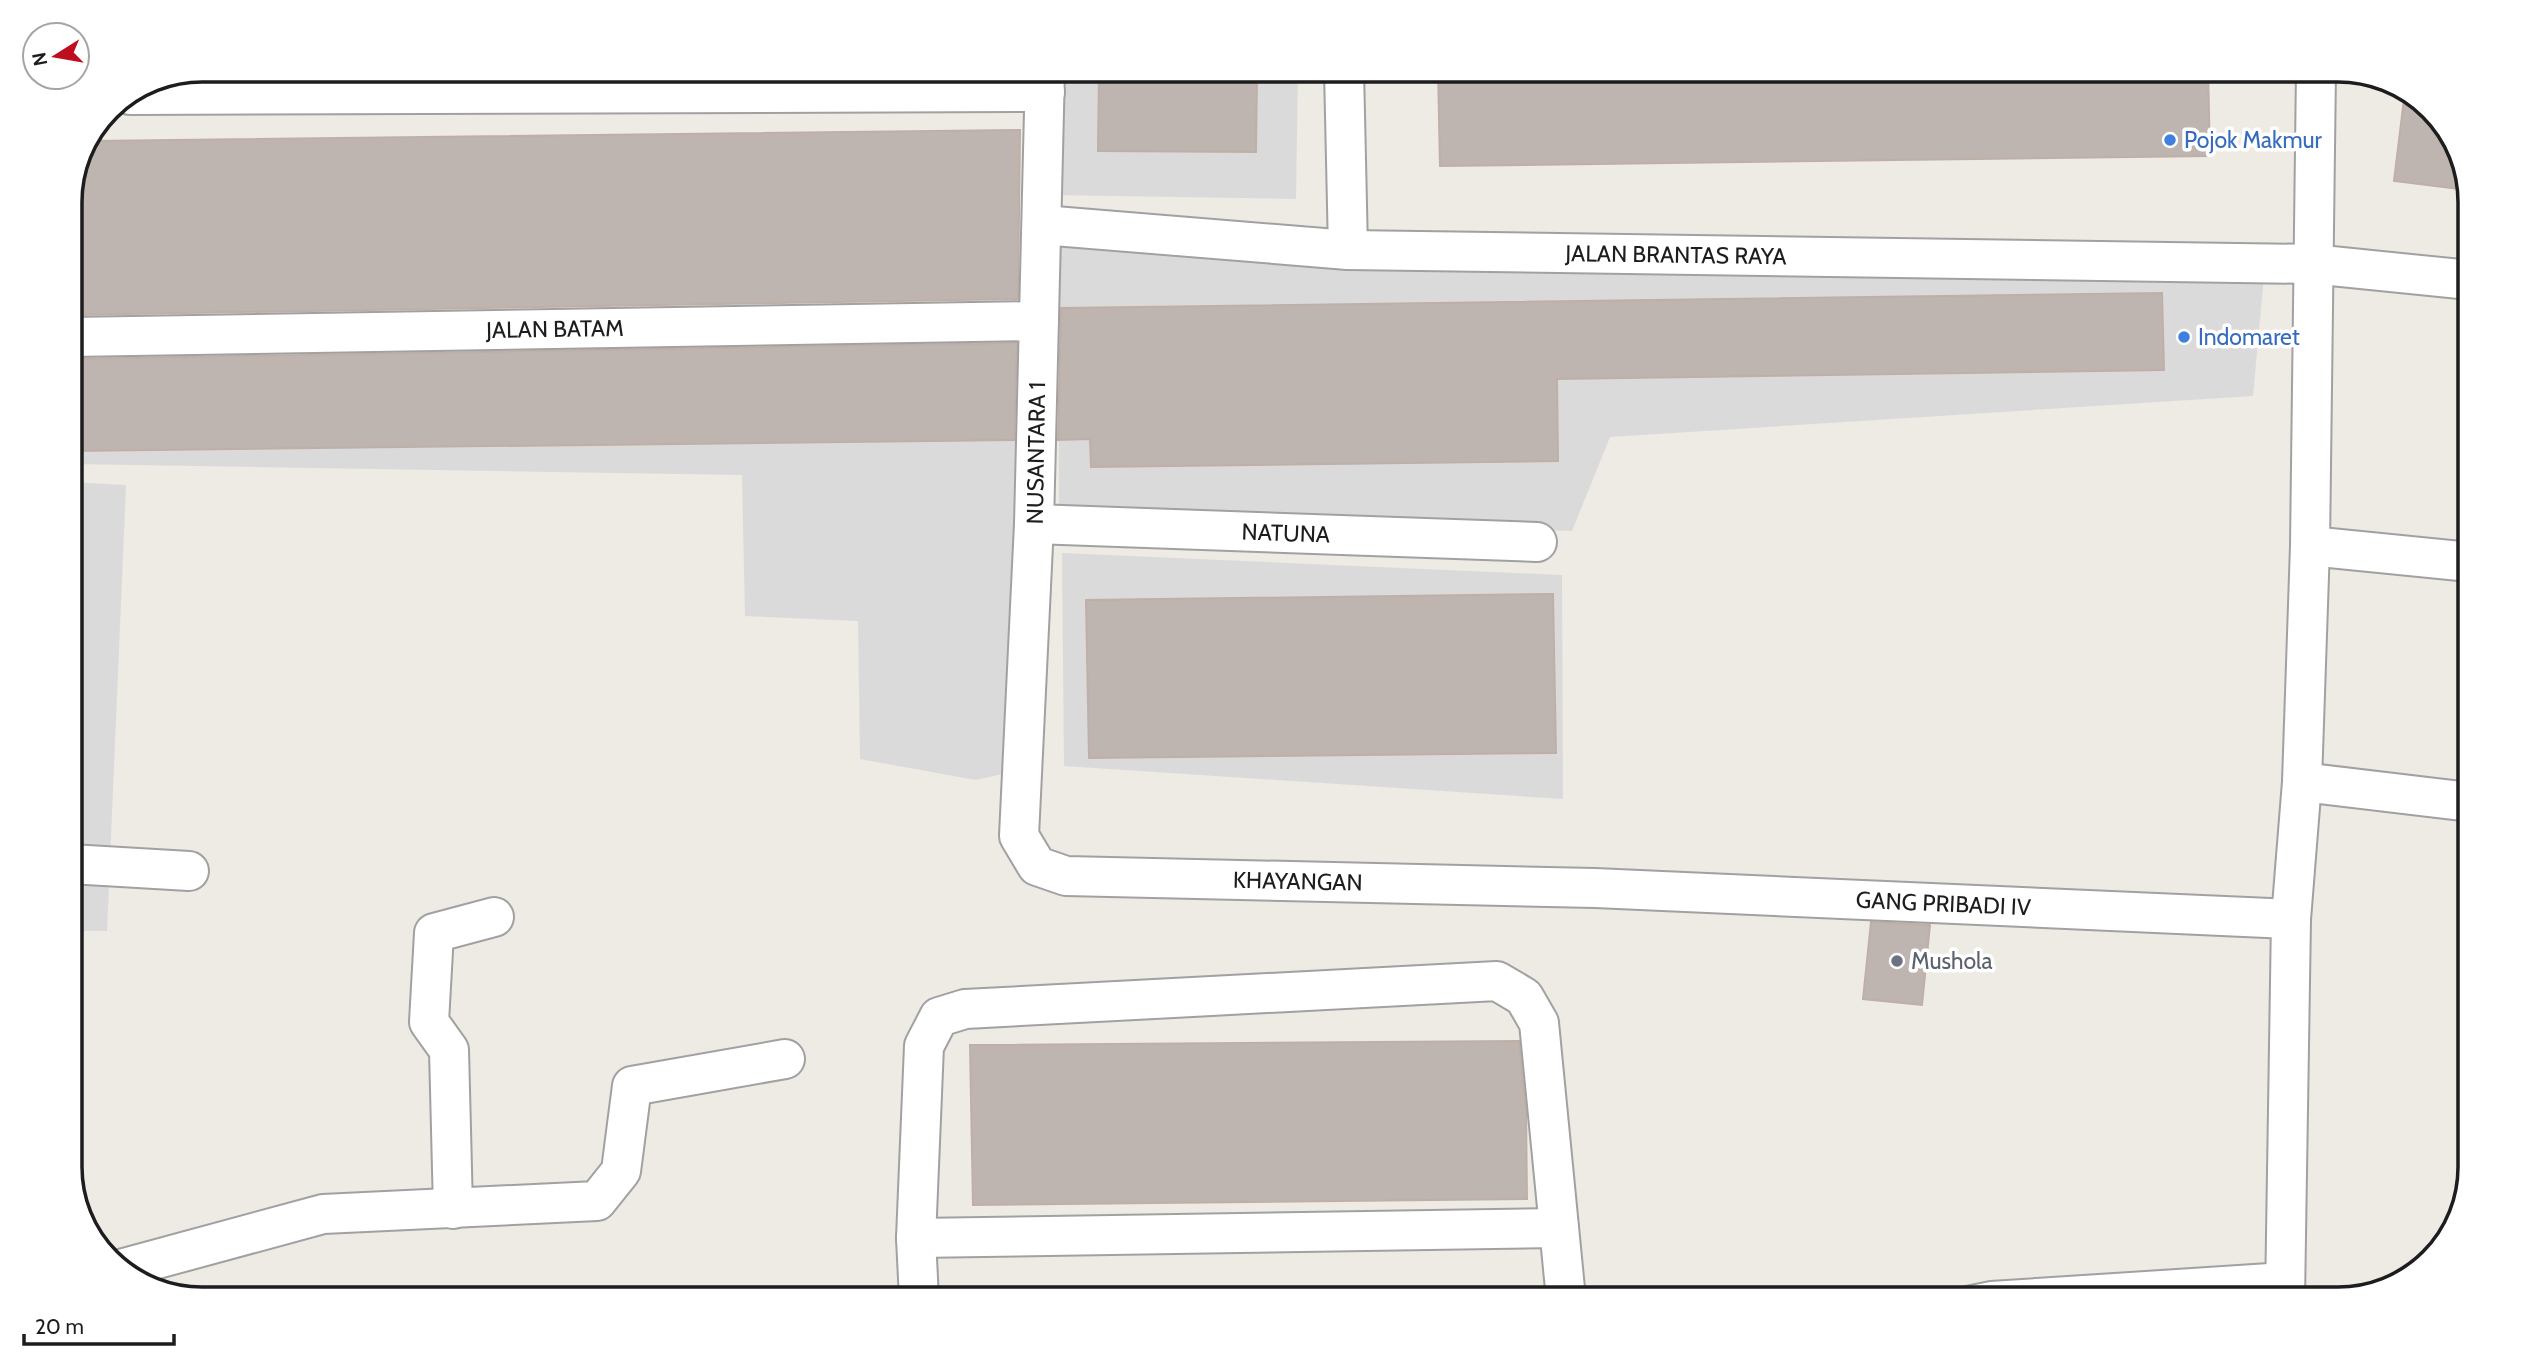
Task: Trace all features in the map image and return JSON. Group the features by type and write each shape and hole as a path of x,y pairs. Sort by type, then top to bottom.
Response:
{"street":[{"path":"149,95 980,82"},
{"name":"NUSANTARA 1","path":"1019,836 1034,524 1045,82"},
{"path":"1344,82 1348,250"},
{"path":"2285,1287 2291,919 2302,782 2310,546 2316,82"},
{"name":"JALAN BRANTAS RAYA","path":"1042,225 1348,250 2312,264 2457,279"},
{"name":"JALAN BATAM","path":"83,337 1039,321"},
{"name":"NATUNA","path":"1034,524 1537,542"},
{"path":"2310,546 2457,561"},
{"path":"2302,782 2458,801"},
{"name":"KHAYANGAN","path":"1019,836 1037,866 1066,876 1594,887"},
{"path":"83,865 189,872"},
{"name":"GANG PRIBADI IV","path":"1594,887 2291,919"},
{"path":"453,1209 449,1050 429,1022 434,933 494,917"},
{"path":"918,1287 916,1238 924,1046 939,1017 965,1009 1497,981 1524,997 1539,1023 1565,1287"},
{"path":"135,1265 323,1214 597,1201 621,1171 632,1086 785,1059"},
{"path":"916,1238 1559,1228"}],"shaded area":[{"path":"1054,82 1298,82 1296,199 1052,195"},
{"path":"1058,247 2265,265 2253,396 1610,437 1572,531 1059,515"},
{"path":"1034,339 1024,769 976,780 860,759 858,621 745,616 742,475 83,464 83,348"},
{"path":"83,483 126,485 107,931 83,931"},
{"path":"1062,553 1562,575 1563,799 1064,766"}],"building":[{"path":"1099,82 1257,82 1256,152 1098,151"},
{"path":"1438,82 2208,82 2210,156 1440,166"},
{"path":"2404,103 2428,123 2445,149 2456,189 2394,181"},
{"path":"1020,130 1018,299 83,315 83,195 86,172 100,141"},
{"path":"2162,293 2164,370 1557,379 1558,461 1091,467 1090,439 1058,440 1061,308"},
{"path":"1017,343 1014,440 83,451 83,359"},
{"path":"1553,594 1556,753 1089,758 1086,600"},
{"name":"Mushola","path":"1871,922 1930,925 1922,1005 1863,999"},
{"path":"1519,1041 1526,1111 1527,1199 973,1205 970,1045"}],"place":[{"name":"Pojok Makmur","path":"2170,140"},
{"name":"Indomaret","path":"2184,337"},
{"name":"Mushola","path":"1897,961"}]}
